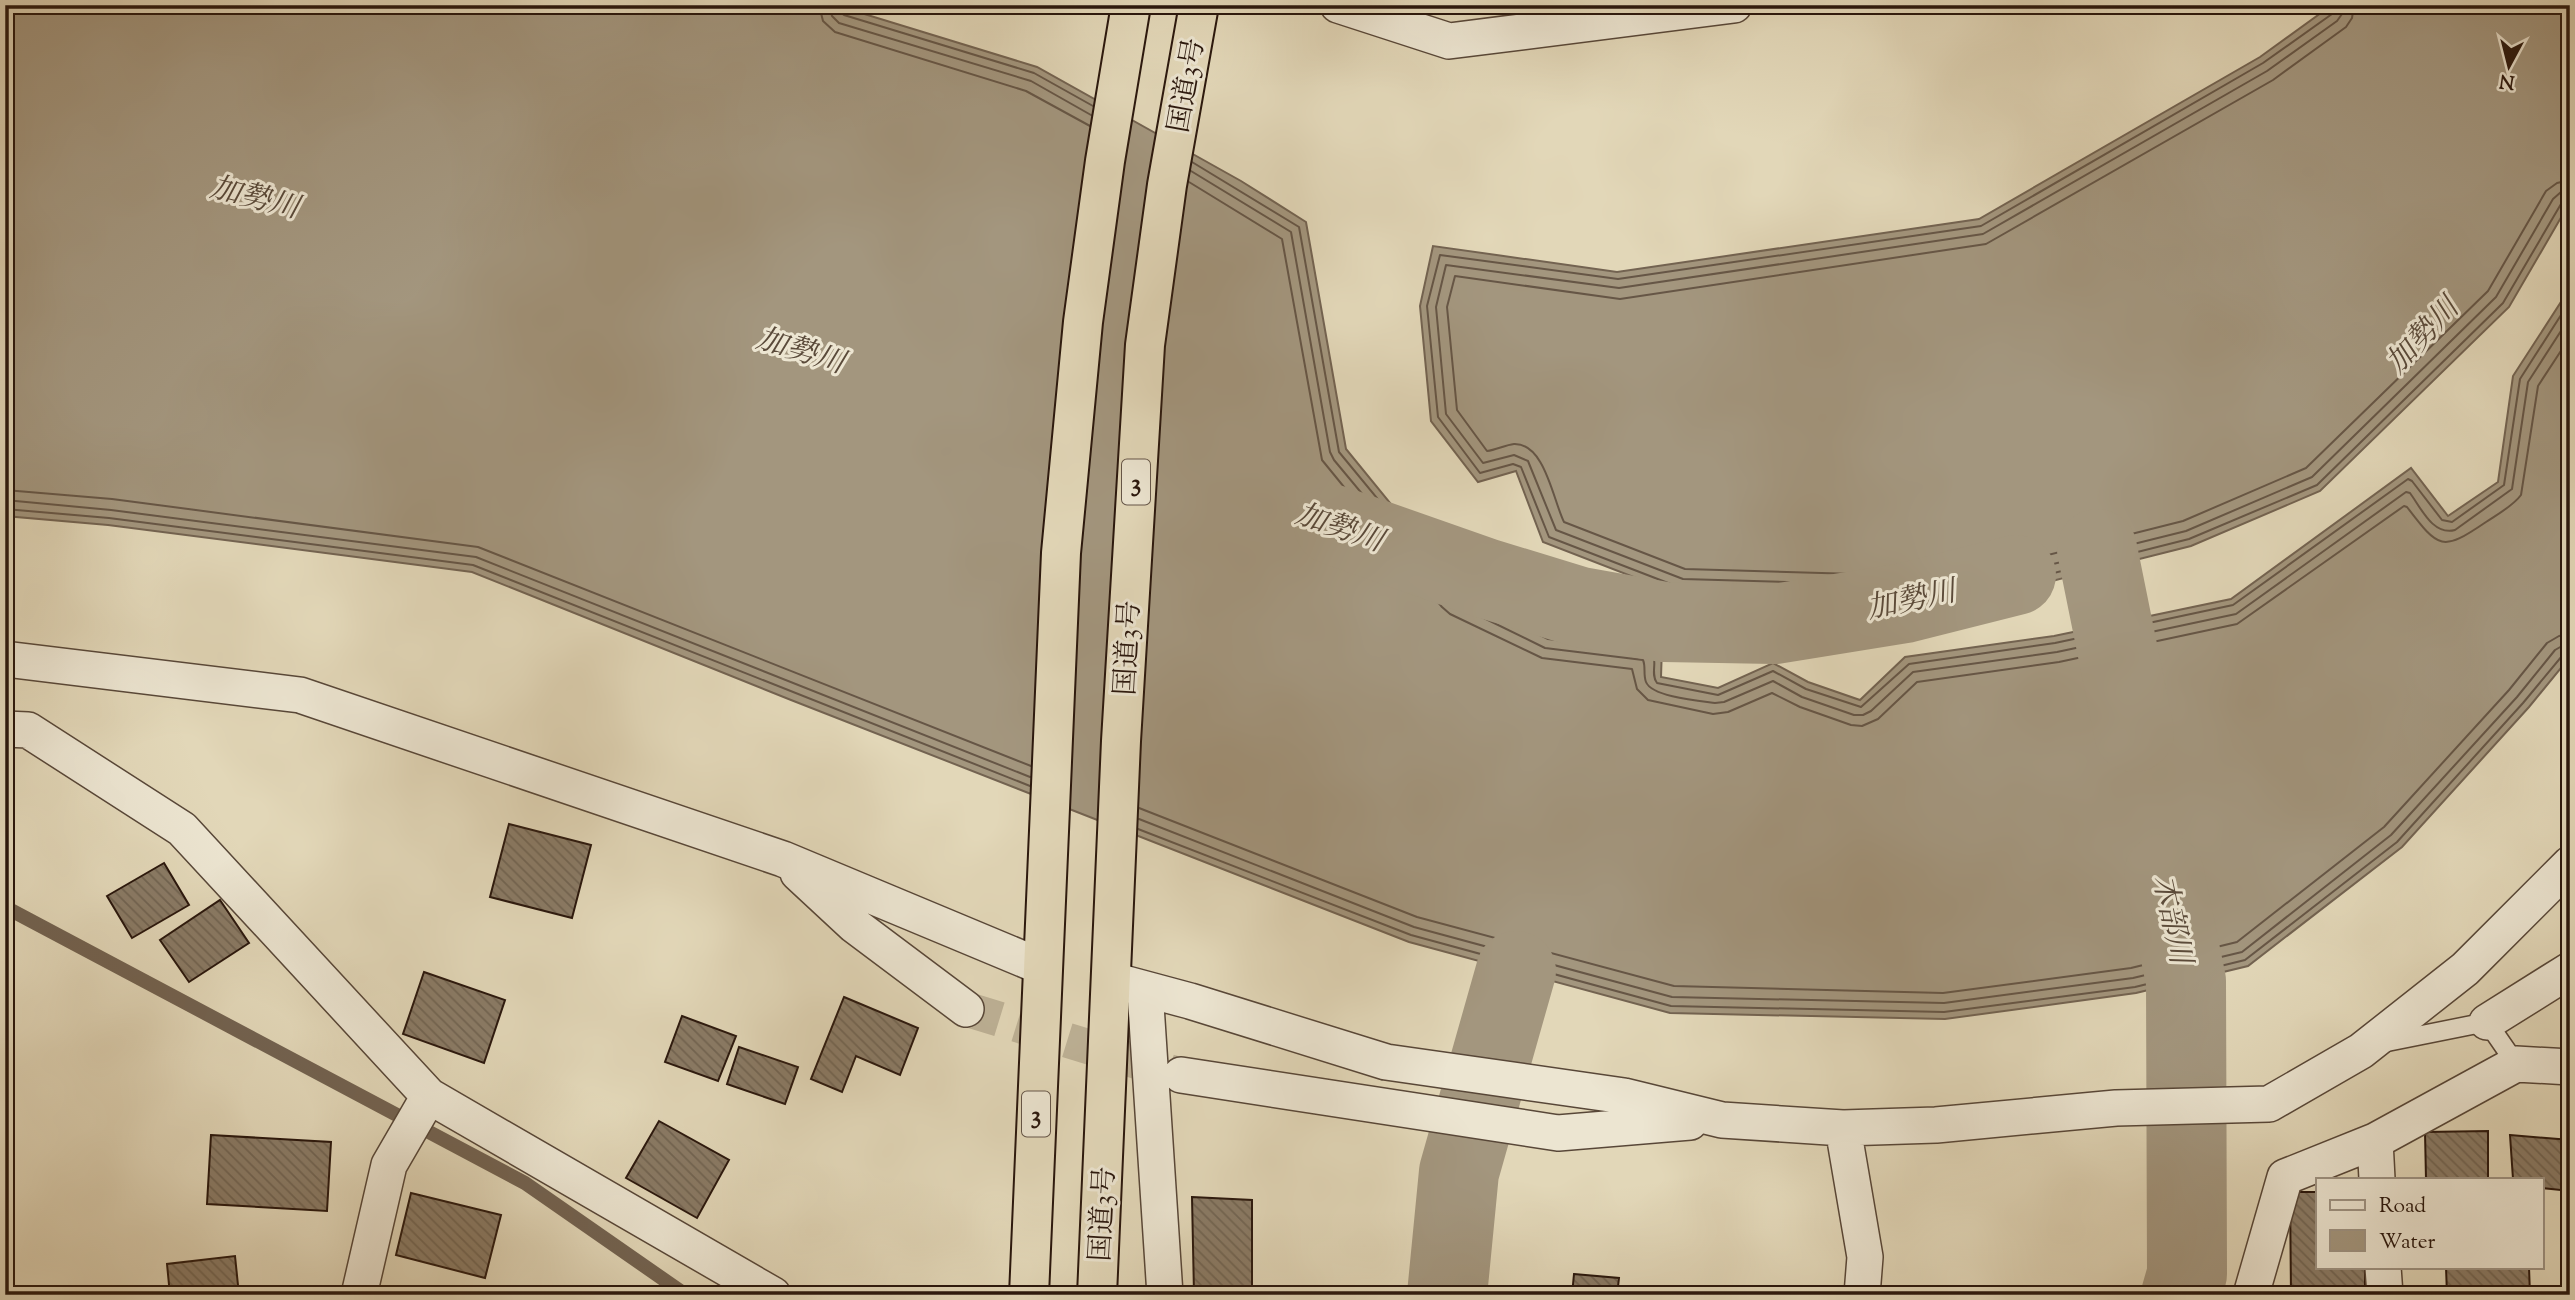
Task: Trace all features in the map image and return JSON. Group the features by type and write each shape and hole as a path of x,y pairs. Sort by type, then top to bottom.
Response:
{"highway":[{"name":"3","path":"1029,1295 1061,553 1083,322 1105,161 1131,5"},
{"name":"国道3号","path":"1097,1295 1123,978 1131,546 1145,345 1167,186 1199,5"}],"street":[{"path":"1338,5 1449,41 1734,5"},
{"path":"5,659 300,695 1043,950"},
{"path":"5,729 28,730 182,829 429,1096 773,1295"},
{"path":"783,859 854,925 966,1009"},
{"path":"1181,1075 1558,1133 1722,1120 1843,1128 1936,1125 2116,1108 2269,1104 2367,1046 2465,970 2570,864"},
{"path":"2487,1022 2570,970"},
{"path":"1165,1295 1123,978 1386,1062 1624,1096 1722,1120"},
{"path":"2251,1295 2285,1177 2375,1141 2516,1064 2570,1067"},
{"path":"359,1295 389,1166 429,1096"},
{"path":"1843,1128 1865,1258 1862,1295"},
{"path":"2375,1141 2377,1178"},
{"path":"2383,1268 2385,1295"}],"lane":[{"path":"2367,1046 2487,1022 2516,1064"}],"water":[{"path":"5,5 835,5 1037,67 1241,181 1306,222 1346,449 1461,590 1550,633 1662,646 1661,677 1718,688 1773,663 1808,682 1860,700 1905,657 2054,636 2231,599 2411,468 2448,516 2498,482 2513,376 2570,288 2570,657 2529,707 2402,847 2248,966 2136,993 1945,1019 1670,1013 1409,942 472,572 108,525 5,516"},
{"path":"2332,5 2570,5 2570,202 2509,307 2320,491 2191,546 1964,603 1680,595 1543,542 1516,471 1478,482 1431,421 1420,306 1433,246 1617,272 1979,219 2260,57"}],"building":[{"path":"509,824 591,845 572,918 490,897"},
{"path":"164,863 189,905 132,938 107,896"},
{"path":"220,900 249,943 189,982 160,940"},
{"path":"424,972 505,1000 484,1063 403,1034"},
{"path":"844,997 918,1028 900,1075 856,1056 842,1092 811,1079"},
{"path":"682,1016 736,1036 718,1081 665,1062"},
{"path":"739,1047 798,1067 785,1104 727,1084"},
{"path":"659,1121 729,1160 697,1218 626,1178"},
{"path":"2488,1131 2488,1178 2426,1178 2425,1132"},
{"path":"211,1135 331,1142 327,1211 207,1204"},
{"path":"2510,1135 2570,1140 2570,1191 2544,1188 2544,1178 2513,1178"},
{"path":"2290,1192 2316,1192 2316,1268 2365,1268 2365,1292 2291,1294"},
{"path":"411,1193 501,1215 485,1278 396,1255"},
{"path":"1192,1197 1252,1200 1252,1295 1194,1294"},
{"path":"235,1256 239,1295 170,1295 167,1264"},
{"path":"2446,1268 2529,1268 2530,1295 2447,1295"},
{"path":"1574,1274 1619,1278 1617,1295 1572,1295"}],"waterway":[{"name":"加勢川","path":"1334,525 1485,578 1580,607 1664,622 1775,624 1905,603 2016,575"},
{"name":"木部川","path":"2097,549 2134,732"},
{"name":"木部川","path":"2164,874 2186,981 2187,1274 2181,1295"},
{"path":"5,907 525,1183 686,1295"},
{"path":"1447,1295 1459,1172 1516,971"}],"tunnel":[{"path":"966,1009 1177,1074"}]}
